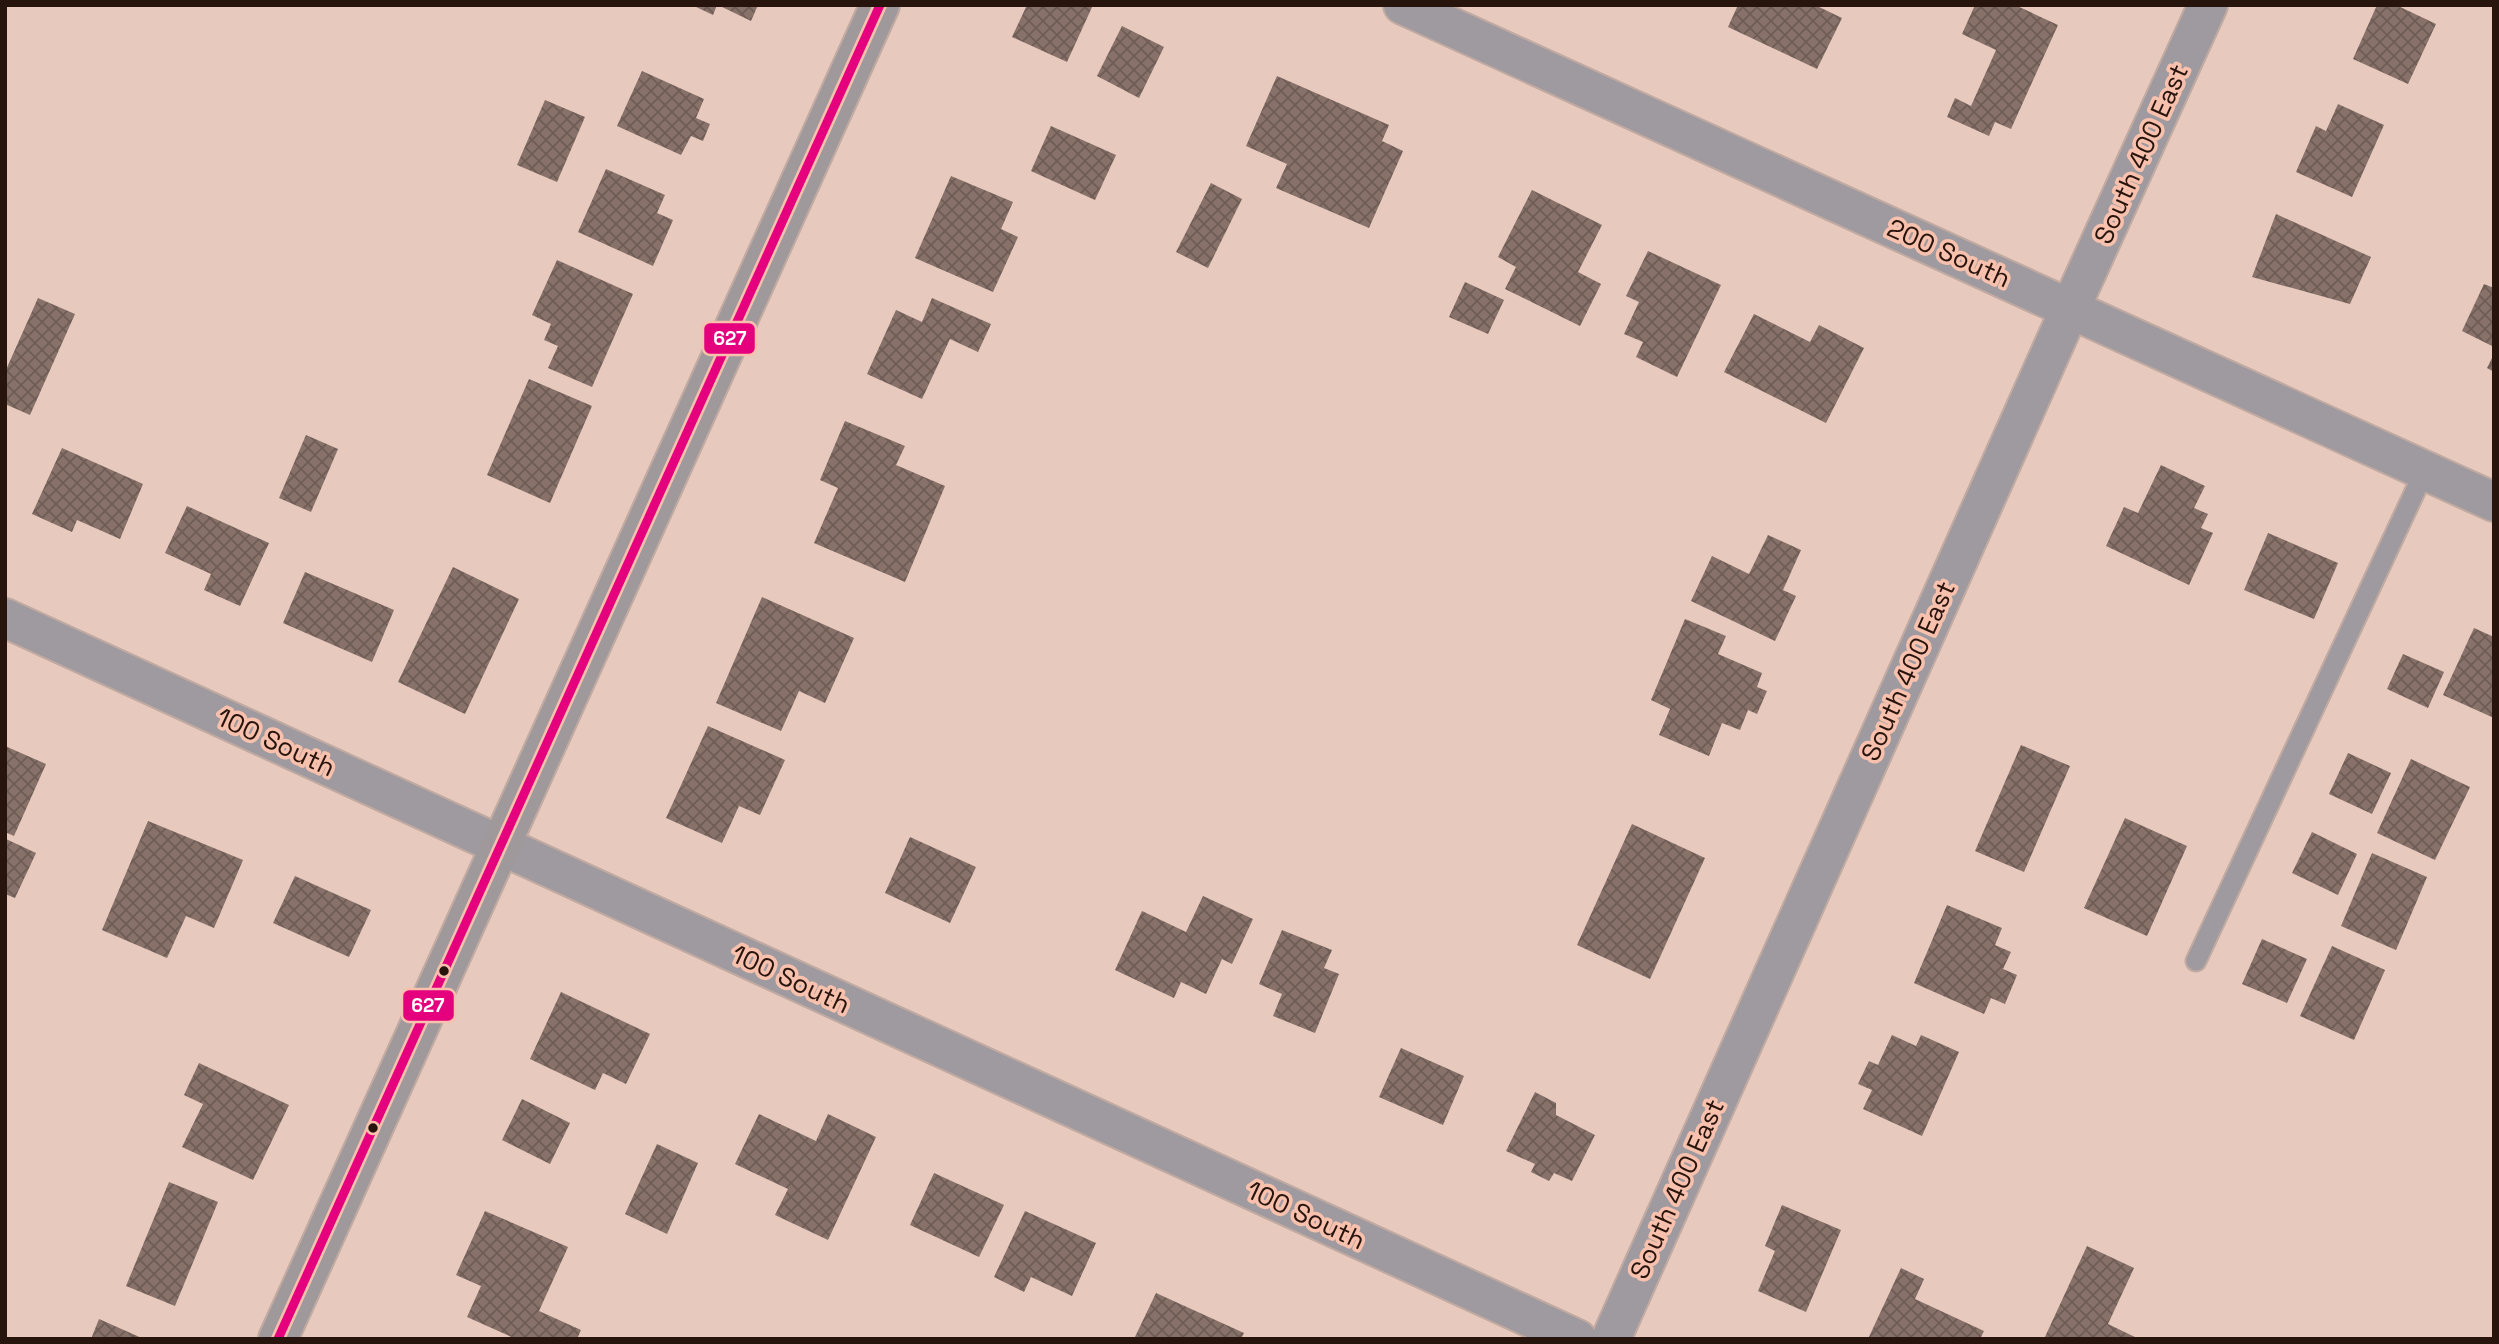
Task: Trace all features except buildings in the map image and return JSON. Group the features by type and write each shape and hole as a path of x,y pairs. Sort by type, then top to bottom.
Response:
{"street":[{"path":"278,1339 880,5"},
{"name":"200 South","path":"1403,5 2494,502"},
{"name":"South 400 East","path":"1611,1339 2208,5"},
{"name":"100 South","path":"5,618 1577,1339"}],"lane":[{"path":"2196,961 2425,470"}],"transit line":[{"name":"627","path":"278,1339 880,5"}]}
